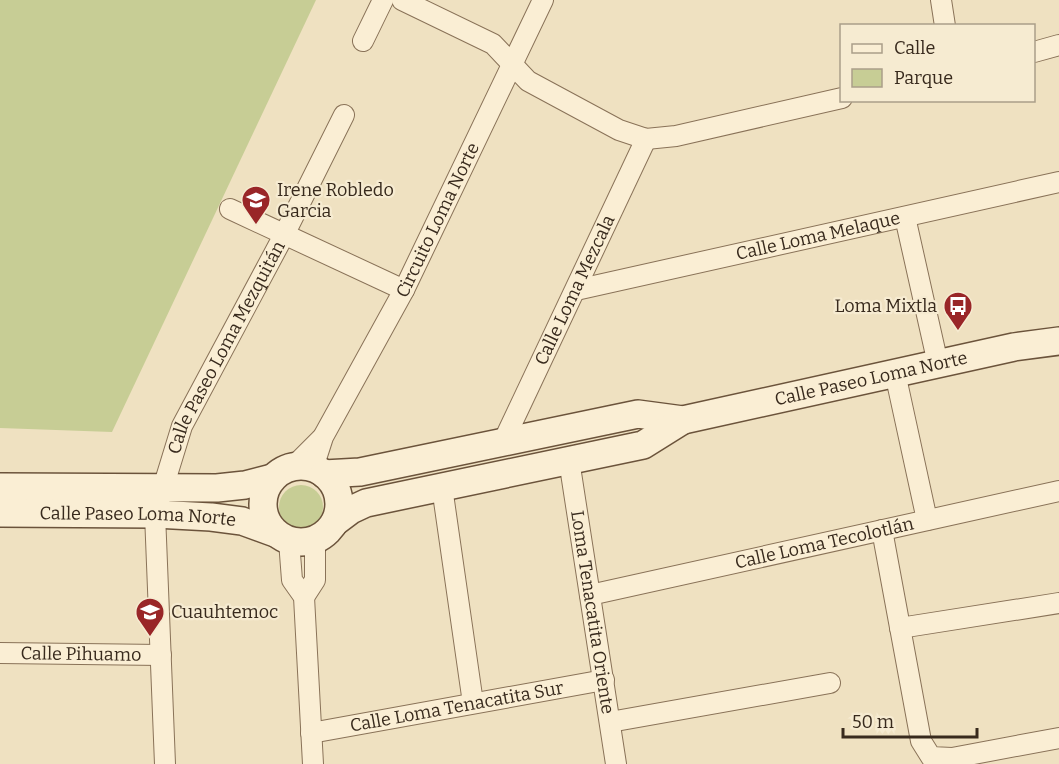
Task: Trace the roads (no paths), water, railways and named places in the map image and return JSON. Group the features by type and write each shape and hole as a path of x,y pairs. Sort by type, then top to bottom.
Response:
{"street":[{"path":"363,41 383,0"},
{"path":"402,0 493,44 528,81 619,130 646,139 675,136 840,98"},
{"name":"Circuito Loma Norte","path":"300,472 323,437 404,290 543,0"},
{"path":"941,0 945,24"},
{"path":"1035,52 1059,45"},
{"name":"Calle Paseo Loma Mezquitán","path":"155,514 182,426 284,235 344,115"},
{"name":"Calle Loma Mezcala","path":"503,442 646,139"},
{"name":"Calle Loma Melaque","path":"576,290 1059,183"},
{"path":"230,209 404,290"},
{"path":"905,217 938,364"},
{"name":"Calle Paseo Loma Norte","path":"0,513 155,514 211,517 304,534 366,503 642,445 683,420 1014,347 1059,341"},
{"path":"895,373 927,520"},
{"name":"Calle Paseo Loma Norte","path":"0,487 216,488 245,485 300,472 360,472 638,414 683,420"},
{"name":"Loma Tenacatita Oriente","path":"569,460 616,764"},
{"path":"304,534 262,512 265,488 300,472 333,483 338,496 339,509 304,534 292,580 304,597 313,764"},
{"path":"442,487 473,703"},
{"name":"Calle Loma Tecolotlán","path":"590,596 1059,490"},
{"path":"155,514 165,764"},
{"path":"882,530 921,741 931,757 952,758 1059,738"},
{"path":"900,628 1059,603"},
{"name":"Calle Pihuamo","path":"0,653 161,655"},
{"name":"Calle Loma Tenacatita Sur","path":"311,733 604,680"},
{"path":"610,722 830,683"}],"place":[{"name":"Irene Robledo Garcia","path":"256,226"},
{"name":"Loma Mixtla","path":"958,332"},
{"name":"Cuauhtemoc","path":"150,638"}]}
